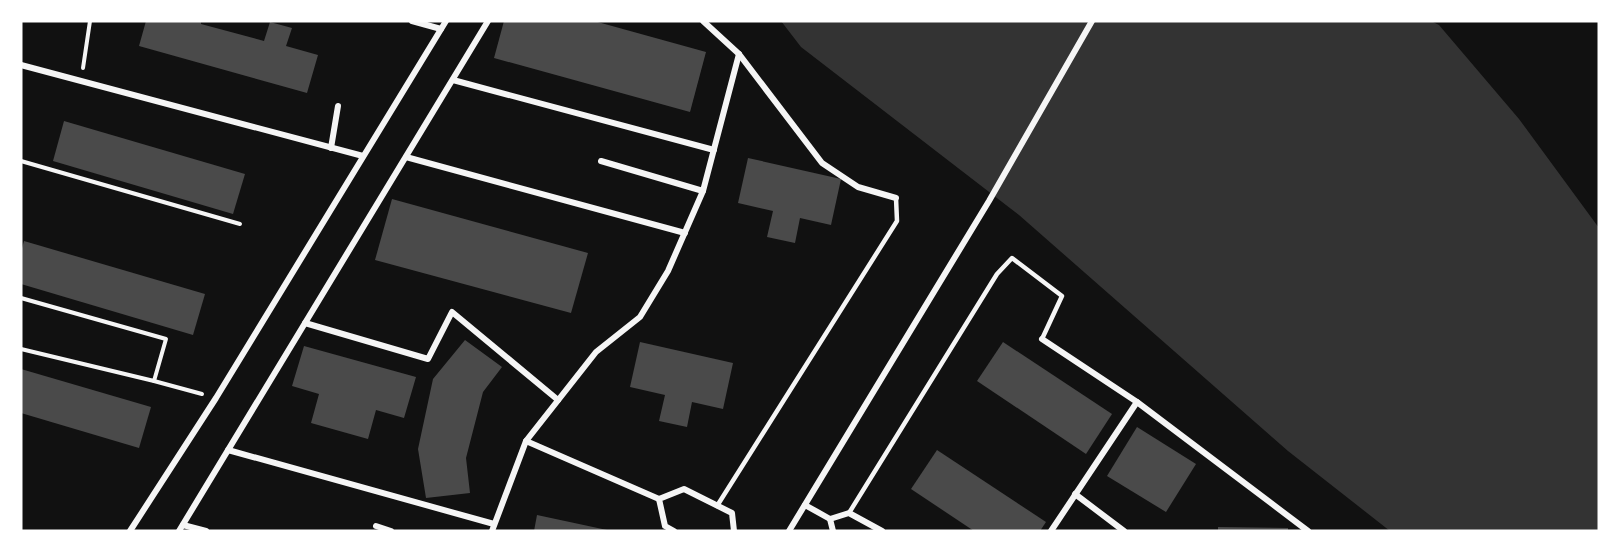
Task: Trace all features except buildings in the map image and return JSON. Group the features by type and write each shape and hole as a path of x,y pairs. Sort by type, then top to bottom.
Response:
{"street":[{"path":"412,21 441,29"},
{"path":"130,531 216,398 446,21"},
{"path":"206,531 181,528 488,21"},
{"path":"703,21 739,54 822,163 858,187 896,198"},
{"path":"789,531 989,201 1092,21"},
{"path":"228,450 493,528 526,441 596,352 640,317 668,271 703,191 739,54"},
{"path":"21,65 363,156"},
{"path":"453,80 714,150"},
{"path":"331,148 338,106"},
{"path":"406,157 684,233"},
{"path":"601,161 703,191"},
{"path":"305,323 428,359 452,312 558,400"},
{"path":"1042,339 1137,402 1308,531"},
{"path":"1051,531 1137,402"},
{"path":"526,441 659,499 684,489 732,513 734,531"},
{"path":"1075,494 1124,531"},
{"path":"659,499 665,526 674,531"},
{"path":"805,504 830,519 833,531"},
{"path":"830,519 849,513 882,531"},
{"path":"376,526 392,531"}],"lane":[{"path":"717,506 897,220 896,198"},
{"path":"849,513 997,274 1012,258 1062,296 1042,339"}],"path":[{"path":"81,81 90,21"},
{"path":"21,161 240,224"},
{"path":"21,298 166,339 154,381"},
{"path":"21,349 216,398"}],"shaded area":[{"path":"781,21 1431,21 1439,25 1519,119 1599,228 1599,531 1390,531 1288,451 1019,215 801,47"}]}
